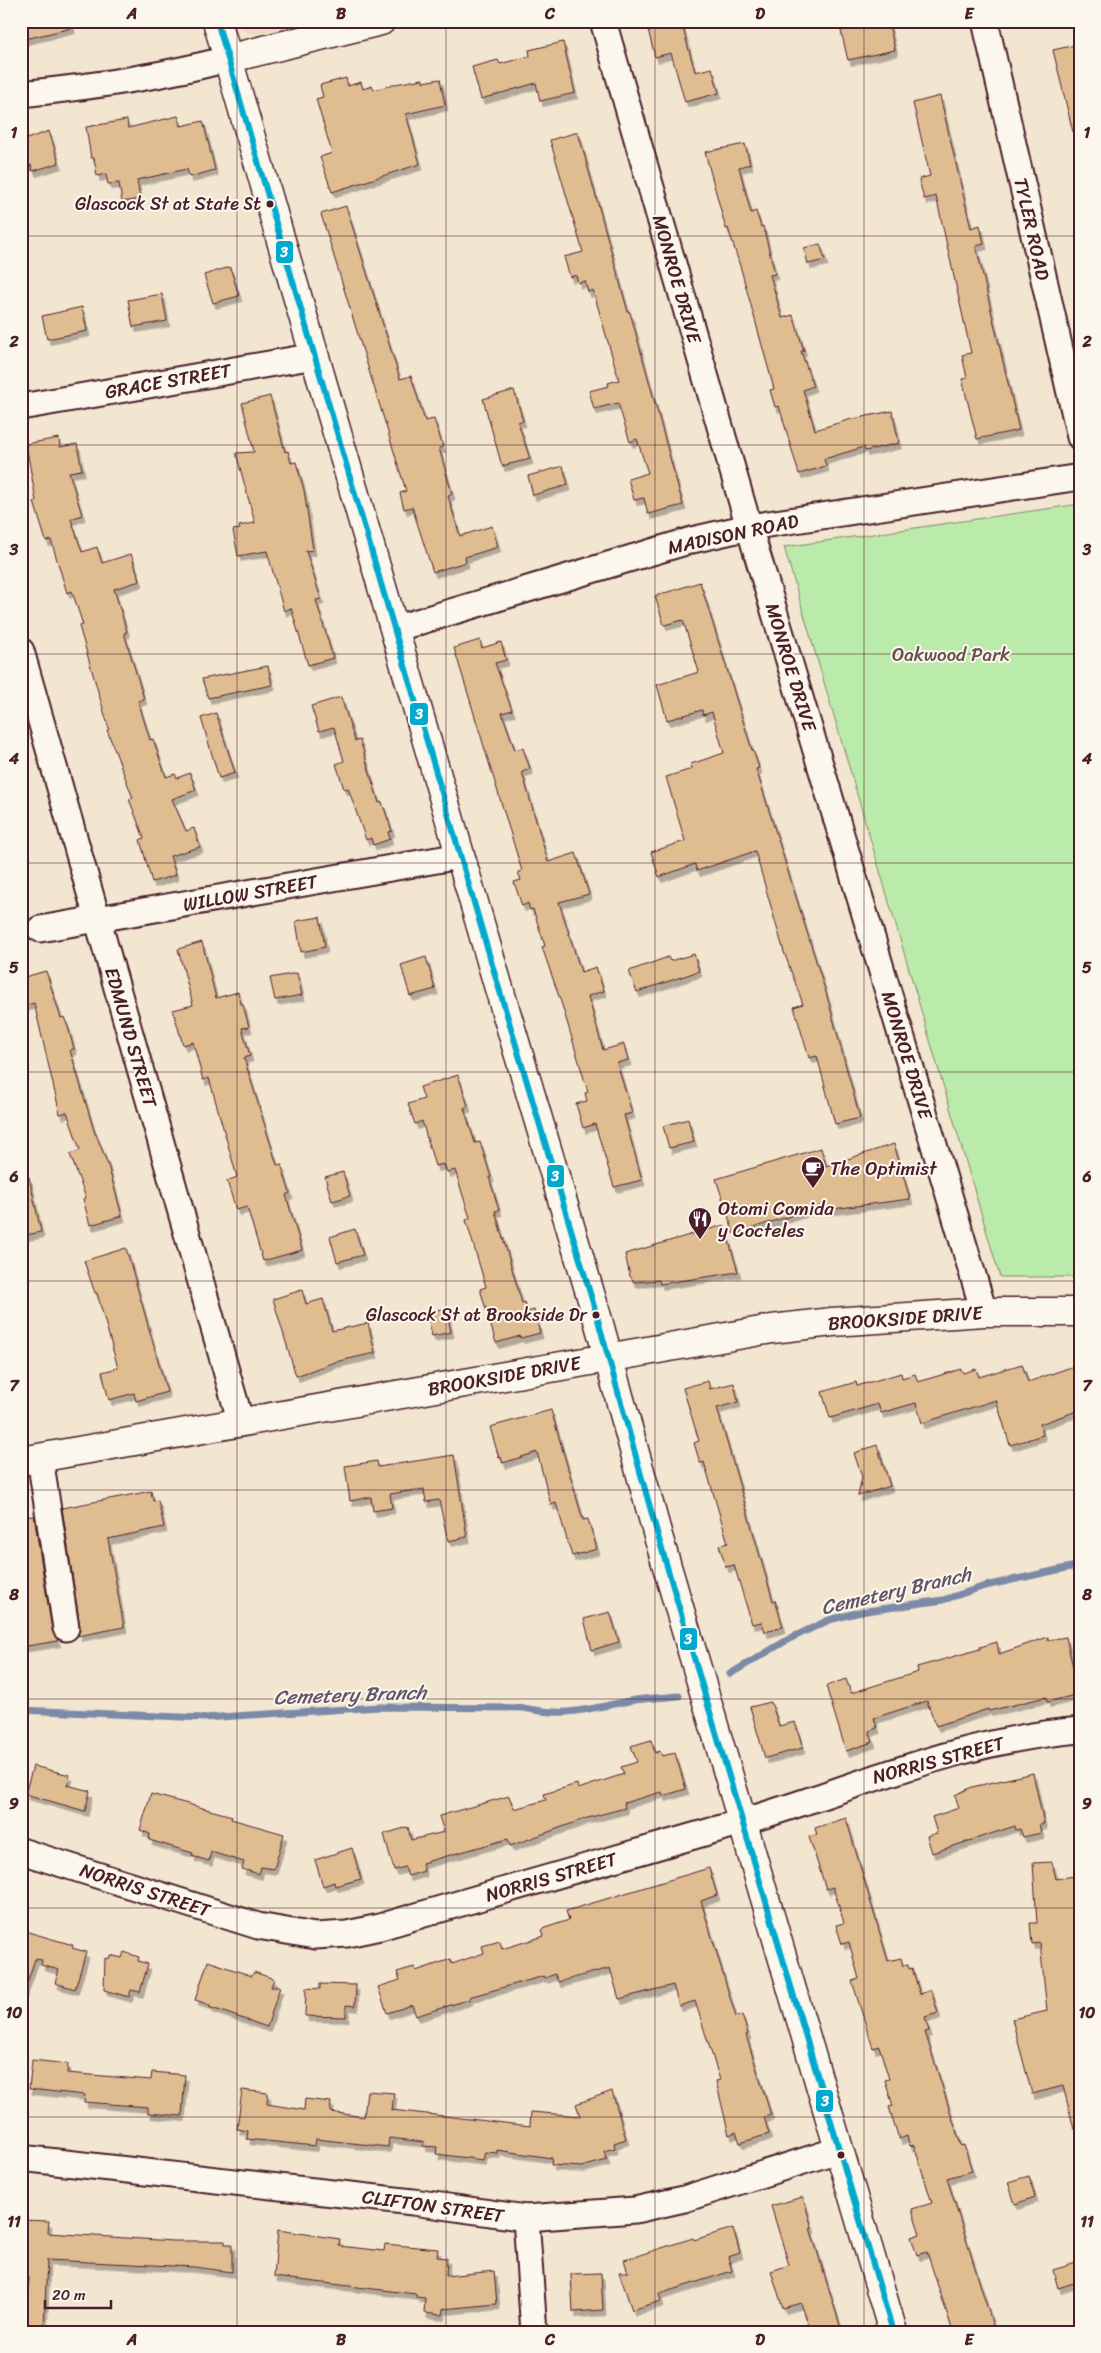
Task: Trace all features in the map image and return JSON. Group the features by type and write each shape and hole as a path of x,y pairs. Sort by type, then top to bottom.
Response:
{"street":[{"path":"217,21 892,2332"},
{"path":"21,94 193,68 381,21"},
{"name":"MONROE DRIVE","path":"603,21 749,526 984,1312"},
{"name":"TYLER ROAD","path":"985,21 1080,437"},
{"name":"GRACE STREET","path":"21,406 315,356"},
{"name":"MADISON ROAD","path":"394,629 692,540 749,526 1080,477"},
{"name":"EDMUND STREET","path":"21,651 241,1423"},
{"name":"WILLOW STREET","path":"40,930 460,856"},
{"name":"BROOKSIDE DRIVE","path":"31,1459 772,1329 832,1322 984,1312 1080,1312"},
{"path":"31,1459 66,1628"},
{"name":"NORRIS STREET","path":"21,1850 258,1926 315,1936 347,1934 380,1927 743,1821 918,1763 1027,1737 1080,1730"},
{"name":"CLIFTON STREET","path":"21,2158 413,2202 526,2218 635,2210 684,2199 838,2150"},
{"path":"526,2218 534,2332"}],"shaded area":[{"path":"237,21 311,21 261,33 247,33 238,25"}],"green space":[{"name":"Oakwood Park","path":"1080,504 1080,1277 1000,1277 784,547"}],"building":[{"path":"21,21 71,21 72,28 21,40"},
{"path":"660,21 681,21 695,72 712,68 719,93 685,102 671,53 655,57 647,25"},
{"path":"861,21 888,21 895,50 848,60 841,31"},
{"path":"563,42 575,93 540,101 536,83 481,99 472,67 498,60 500,64 530,56 529,50"},
{"path":"1080,44 1080,132 1073,132 1053,50"},
{"path":"346,78 348,86 361,82 363,89 372,86 374,90 423,79 423,82 440,79 445,105 406,114 420,164 332,192 320,157 332,153 316,99 323,97 320,85"},
{"path":"940,96 971,228 980,225 984,244 976,246 1019,430 977,439 962,379 967,378 962,355 971,353 936,196 924,199 919,179 930,176 913,103"},
{"path":"178,116 181,126 203,121 215,170 189,177 187,169 137,180 140,199 122,202 119,183 108,184 106,174 97,176 94,158 91,158 86,127 127,120 128,128"},
{"path":"49,131 59,163 33,171 31,165 21,168 21,141"},
{"path":"578,132 683,505 648,514 644,498 634,500 628,479 648,473 637,439 630,442 618,403 594,409 589,391 609,386 608,383 619,380 593,290 588,292 585,281 578,283 576,275 570,277 564,257 583,252 550,140"},
{"path":"745,144 750,164 739,167 751,213 756,211 761,227 763,226 775,274 770,275 782,318 793,315 804,351 801,351 813,386 803,390 815,430 848,420 892,411 899,443 865,451 864,447 824,459 826,466 799,474 779,406 775,407 770,390 774,389 741,269 728,228 726,229 705,152"},
{"path":"346,206 400,379 411,376 425,421 434,419 443,447 439,448 452,494 448,496 460,536 492,526 498,547 465,557 466,562 433,572 412,507 404,509 400,493 406,491 321,214"},
{"path":"820,244 825,260 808,264 804,248"},
{"path":"230,267 239,296 213,303 204,275"},
{"path":"162,294 167,321 133,327 128,300"},
{"path":"82,307 87,331 47,339 42,316"},
{"path":"514,390 523,421 518,422 530,459 502,466 483,399"},
{"path":"270,396 285,452 288,451 291,463 296,462 304,490 313,550 306,551 321,599 316,600 333,658 308,665 291,608 284,611 267,551 238,556 233,530 240,529 239,526 255,523 236,453 254,452 242,403"},
{"path":"59,438 60,447 77,444 82,470 69,472 82,515 71,519 82,552 97,547 102,563 131,554 140,581 114,589 127,632 124,633 144,699 138,701 150,740 153,739 166,777 175,774 177,778 190,773 196,790 172,799 186,831 194,828 200,847 170,856 176,875 152,882 140,840 144,838 129,799 133,798 107,730 109,729 79,626 83,625 72,591 67,593 51,540 46,541 34,502 36,501 26,444"},
{"path":"563,466 568,485 533,495 528,476"},
{"path":"700,582 759,768 756,769 827,996 860,1118 835,1124 817,1056 809,1058 794,1007 803,1004 784,952 755,851 697,871 695,864 659,877 651,852 685,841 666,777 692,769 691,764 724,753 712,712 703,715 702,710 667,720 657,685 699,672 683,620 664,625 655,596"},
{"path":"480,640 482,648 501,642 506,660 495,663 512,710 502,713 515,750 523,748 530,769 522,772 548,862 576,853 589,894 559,902 581,972 596,967 604,991 588,996 603,1050 624,1044 628,1060 617,1063 632,1113 624,1115 642,1180 614,1187 595,1124 583,1128 576,1104 587,1101 585,1093 588,1092 562,1005 542,947 545,946 533,909 530,910 528,903 522,906 514,882 521,880 518,872 522,871 454,648"},
{"path":"268,666 272,685 208,698 202,679"},
{"path":"341,697 355,741 360,740 379,803 382,802 392,831 388,832 390,839 373,845 371,838 366,840 348,788 344,789 336,764 344,761 334,727 319,731 311,706"},
{"path":"216,713 235,773 219,778 201,718"},
{"path":"320,917 325,947 301,952 296,921"},
{"path":"202,942 216,998 238,992 241,1004 243,1004 249,1027 242,1028 250,1056 244,1058 277,1165 281,1164 290,1193 286,1195 302,1250 263,1261 247,1207 236,1210 227,1181 237,1177 209,1078 203,1080 193,1042 183,1045 173,1010 193,1005 178,949"},
{"path":"694,954 699,971 637,992 629,971 668,957 670,961"},
{"path":"426,957 435,989 410,996 401,965"},
{"path":"46,971 61,1018 64,1017 68,1027 74,1049 70,1050 95,1134 108,1165 122,1216 90,1225 83,1199 86,1198 70,1154 80,1150 67,1112 60,1114 34,1003 21,1007 21,978"},
{"path":"297,973 302,995 275,1000 270,978"},
{"path":"458,1075 468,1106 464,1108 475,1143 480,1142 491,1177 489,1177 499,1210 495,1211 522,1303 525,1302 528,1312 534,1310 540,1333 521,1338 520,1336 496,1343 480,1289 486,1287 466,1220 470,1218 455,1170 447,1172 444,1164 435,1166 422,1121 415,1124 408,1104 424,1099 420,1087"},
{"path":"688,1119 694,1142 669,1148 663,1126"},
{"name":"The Optimist","path":"894,1144 910,1199 825,1210 824,1205 734,1234 716,1179 821,1148 826,1166"},
{"path":"343,1172 350,1196 332,1201 325,1177"},
{"path":"29,1177 41,1232 21,1236 21,1178"},
{"name":"Otomi Comida y Cocteles","path":"724,1225 738,1272 660,1284 659,1280 634,1282 630,1276 625,1254"},
{"path":"355,1229 363,1255 337,1262 330,1237"},
{"path":"126,1248 167,1392 136,1401 134,1393 109,1400 102,1372 118,1368 97,1293 95,1293 84,1261"},
{"path":"302,1290 306,1304 323,1299 332,1331 368,1323 375,1353 335,1362 296,1376 273,1299"},
{"path":"446,1308 451,1332 432,1336 427,1313"},
{"path":"1022,1364 1028,1382 1080,1364 1080,1410 1040,1424 1043,1435 1010,1445 996,1400 922,1423 916,1403 881,1413 878,1404 830,1418 822,1392 856,1382 857,1386 901,1373 902,1378 915,1374 918,1382 961,1369 963,1373 976,1369 979,1377"},
{"path":"708,1381 710,1389 734,1383 738,1402 717,1408 773,1601 775,1600 783,1627 765,1632 762,1622 752,1624 734,1565 726,1567 719,1545 728,1543 704,1462 700,1463 694,1443 699,1441 683,1388"},
{"path":"551,1410 583,1520 588,1519 597,1549 572,1556 556,1503 551,1505 537,1452 503,1463 501,1457 499,1458 490,1427"},
{"path":"877,1445 890,1486 858,1496 862,1477 854,1453"},
{"path":"454,1455 467,1537 448,1541 439,1500 426,1502 424,1489 390,1494 392,1508 373,1511 371,1497 350,1501 345,1466 377,1461 378,1467"},
{"path":"151,1491 153,1501 158,1500 164,1527 108,1539 124,1627 78,1636 80,1626 62,1508"},
{"path":"34,1516 52,1630 58,1641 21,1647 21,1517"},
{"path":"610,1612 619,1642 592,1650 584,1619"},
{"path":"1048,1637 1048,1640 1066,1637 1079,1694 1047,1702 1046,1697 989,1711 988,1709 936,1726 927,1701 874,1718 877,1728 869,1731 873,1742 846,1751 826,1686 846,1679 851,1693 918,1672 917,1667 980,1649 980,1647 997,1642 999,1654"},
{"path":"771,1702 779,1726 795,1722 803,1748 765,1758 750,1707"},
{"path":"651,1740 655,1753 660,1751 662,1756 675,1753 686,1789 663,1796 662,1792 624,1803 625,1808 584,1819 510,1846 508,1839 422,1863 424,1871 408,1876 405,1867 394,1870 384,1834 408,1827 411,1840 444,1832 439,1816 509,1796 514,1809 546,1800 544,1794 577,1784 578,1789 624,1774 621,1767 637,1762 631,1746"},
{"path":"33,1766 70,1775 67,1785 90,1791 85,1811 25,1794"},
{"path":"1033,1773 1044,1824 1039,1824 1041,1833 1023,1837 1020,1829 1016,1830 1015,1826 932,1853 927,1836 937,1833 932,1817 959,1808 955,1795 972,1787"},
{"path":"151,1794 232,1816 231,1819 284,1834 274,1869 261,1867 259,1874 242,1869 244,1862 211,1852 209,1861 192,1856 193,1853 149,1840 150,1834 140,1830"},
{"path":"846,1818 888,1961 901,1958 903,1966 908,1965 909,1969 912,1968 920,1994 931,1990 938,2013 925,2017 929,2031 925,2032 961,2146 964,2145 972,2171 947,2178 995,2332 953,2332 927,2252 917,2255 911,2237 920,2234 912,2209 932,2203 914,2145 910,2146 907,2136 899,2139 889,2107 893,2106 885,2080 889,2079 879,2046 873,2048 852,1981 859,1979 849,1942 842,1944 836,1925 844,1923 833,1887 826,1889 809,1837 817,1835 815,1828"},
{"path":"352,1848 361,1879 335,1886 334,1882 323,1886 315,1860"},
{"path":"1052,1862 1056,1879 1080,1875 1080,2128 1074,2129 1063,2086 1032,2094 1012,2019 1047,2011 1040,1943 1032,1944 1030,1923 1037,1923 1033,1863"},
{"path":"709,1868 717,1895 701,1901 736,2017 742,2015 748,2034 746,2035 771,2115 764,2117 769,2134 740,2143 736,2132 729,2135 716,2081 720,2080 695,2001 679,2006 673,1985 619,1999 610,1968 558,1982 555,1974 545,1978 544,1976 469,1997 470,1999 416,2016 412,2005 387,2013 378,1987 400,1980 397,1972 414,1967 416,1971 451,1959 452,1964 484,1953 482,1946 500,1941 502,1949 544,1936 542,1929 569,1920 566,1911"},
{"path":"21,1930 73,1945 72,1948 86,1952 75,1989 55,1983 59,1970 41,1965 42,1960 35,1959 24,1992 21,1991"},
{"path":"124,1952 139,1957 138,1961 148,1964 140,1992 131,1990 129,1997 104,1990 105,1958 109,1959 110,1955 122,1958"},
{"path":"208,1961 252,1976 254,1972 274,1979 271,1987 280,1987 267,2027 209,2007 210,2005 195,2000"},
{"path":"320,1984 356,1985 355,2006 346,2005 346,2017 305,2016 306,1988 320,1989"},
{"path":"32,2060 68,2064 67,2073 151,2080 152,2072 185,2075 182,2116 148,2113 148,2107 84,2102 85,2095 29,2089"},
{"path":"242,2090 268,2093 267,2104 304,2110 305,2099 331,2102 330,2112 364,2117 367,2091 394,2093 392,2110 530,2126 531,2112 580,2116 576,2104 612,2091 626,2139 614,2143 615,2148 604,2151 607,2160 581,2167 551,2165 552,2158 497,2150 497,2153 485,2152 483,2160 436,2154 437,2147 423,2146 424,2142 389,2138 388,2147 316,2139 315,2146 247,2139 248,2131 237,2129"},
{"path":"1029,2176 1035,2197 1015,2204 1008,2182"},
{"path":"803,2197 812,2228 810,2228 842,2332 811,2332 801,2303 783,2308 771,2271 789,2265 771,2206"},
{"path":"21,2220 49,2221 48,2233 173,2241 225,2241 225,2244 232,2244 232,2272 194,2267 47,2260 44,2327 25,2326 29,2278 21,2278"},
{"path":"733,2228 740,2253 728,2257 732,2271 659,2294 661,2301 632,2310 619,2272 628,2272 624,2260 693,2238 694,2240"},
{"path":"278,2230 340,2239 339,2246 384,2251 385,2244 438,2249 437,2257 447,2258 446,2276 494,2271 497,2304 443,2309 442,2315 424,2313 425,2298 416,2297 416,2294 274,2277"},
{"path":"1076,2263 1080,2281 1058,2288 1053,2270"},
{"path":"601,2273 603,2310 573,2312 571,2274"}],"waterway":[{"name":"Cemetery Branch","path":"730,1674 789,1639 829,1620 860,1612 943,1600 985,1586 1080,1565"},
{"name":"Cemetery Branch","path":"21,1710 204,1718 379,1707 523,1708 563,1712 585,1710 638,1700 679,1696"}],"transit line":[{"name":"3","path":"217,21 498,985 596,1313 658,1536 893,2332"}],"place":[{"name":"Glascock St at State St","path":"270,204"},
{"name":"The Optimist","path":"813,1189"},
{"name":"Otomi Comida y Cocteles","path":"700,1240"},
{"name":"Glascock St at Brookside Dr","path":"596,1315"}]}
